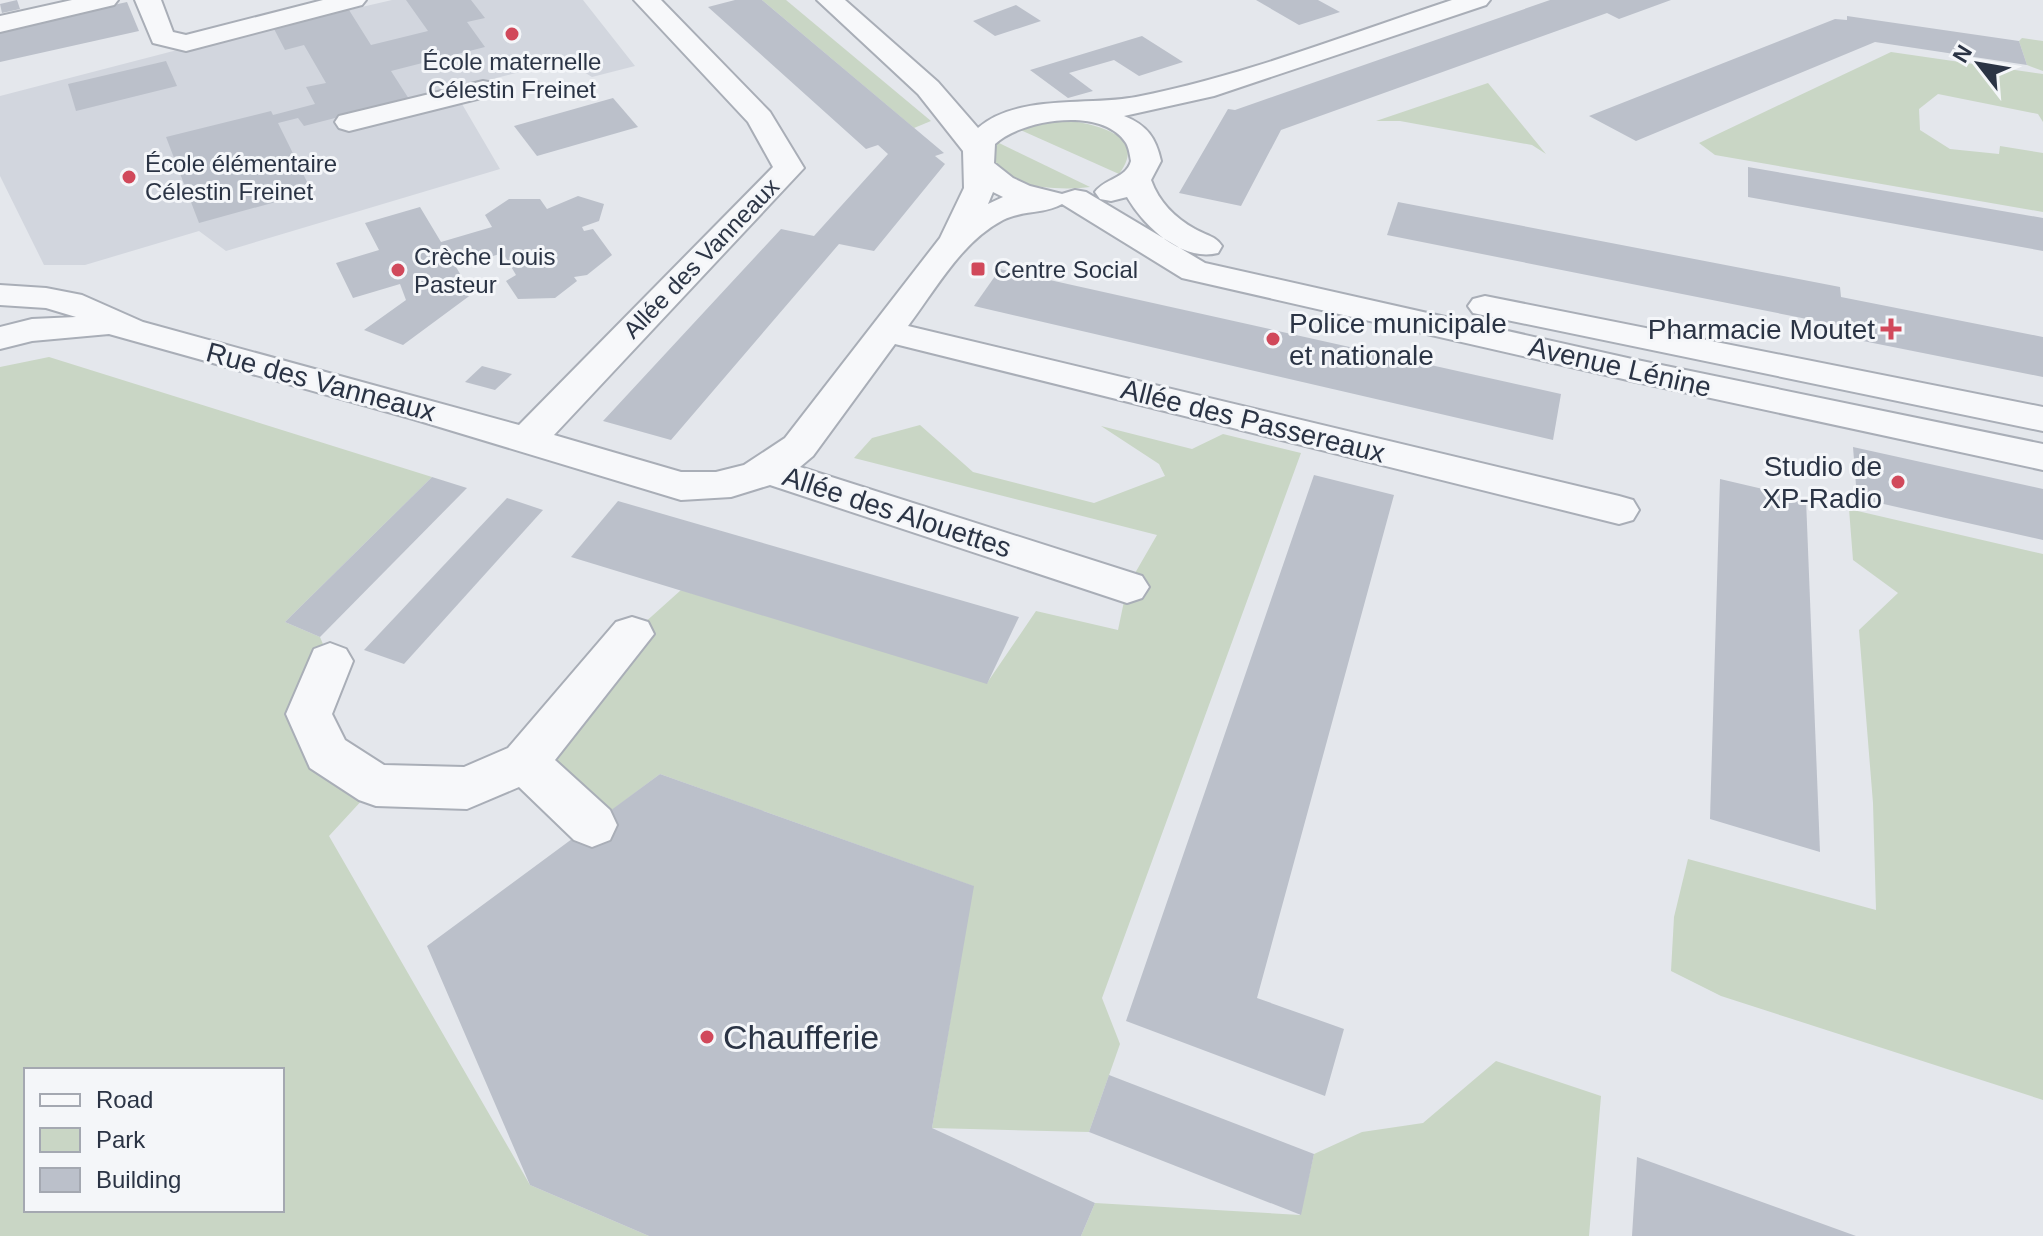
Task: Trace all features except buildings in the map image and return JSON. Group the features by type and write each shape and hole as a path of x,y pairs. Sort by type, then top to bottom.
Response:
{"street":[{"path":"0,24 105,0"},
{"path":"148,0 162,37 186,43 353,0"},
{"path":"830,0 928,85 959,119 988,176 1005,188 1062,199"},
{"path":"928,85 978,102 1039,113 1134,106 1204,90 1477,0"},
{"name":"Allée des Vanneaux","path":"528,439 789,168 760,118 661,4"},
{"path":"349,122 483,89"},
{"path":"770,471 799,447 953,243 989,215 1013,204 1099,196 1141,164 1149,132 1159,117 1172,106 1204,90"},
{"name":"Avenue Lénine","path":"1071,112 1106,118 1140,138 1138,193 1178,234 1199,244 1621,334 2043,419"},
{"path":"953,243 959,221 973,204 980,186 978,158 981,141 998,126 1039,113"},
{"name":"Avenue Lénine","path":"1062,199 1109,216 1155,251 1194,271 1632,370 2043,457"},
{"name":"Rue des Vanneaux","path":"0,295 45,299 89,309 113,325 528,439"},
{"name":"Rue des Vanneaux","path":"0,338 32,330 113,325"},
{"name":"Allée des Passereaux","path":"888,332 1619,510"},
{"name":"Allée des Alouettes","path":"528,439 681,486 708,487 743,482 770,471 1127,587"},
{"path":"330,661 309,714 327,754 376,785 467,788 525,762 632,634"},
{"path":"525,762 592,825"}],"shaded area":[{"path":"392,0 583,0 635,66 592,77 579,69 536,68 335,119 340,129 444,102 462,104 500,169 226,251 199,231 85,265 44,265 0,176 0,96 185,48"}],"green space":[{"path":"762,0 786,0 931,121 914,128"},
{"path":"2022,38 2043,41 2043,71 2027,65 2019,41"},
{"path":"1891,52 2043,74 2043,122 2038,114 1938,94 1919,109 1920,130 1950,149 1999,154 2000,146 2043,153 2043,212 1715,155 1699,143"},
{"path":"1488,83 1546,154 1532,145 1400,121 1376,121"},
{"path":"1061,119 1100,128 1122,139 1127,148 1127,160 1119,174 1016,128"},
{"path":"997,142 1090,187 1043,187 1010,178 999,170 994,158"},
{"path":"49,357 432,477 285,622 320,637 330,661 309,714 376,785 329,836 530,1185 649,1236 0,1236 0,367"},
{"path":"920,425 973,472 1094,503 1165,476 1159,464 1101,426 1192,449 1223,434 1301,453 1102,998 1120,1044 1089,1132 932,1128 973,886 660,774 592,825 525,762 632,634 681,590 987,683 1036,611 1118,630 1127,587 1157,535 854,458 872,438"},
{"path":"1849,509 2043,554 2043,1100 1721,996 1671,971 1674,917 1688,859 1876,910 1873,803 1859,630 1898,593 1853,560"},
{"path":"1496,1061 1601,1096 1589,1236 1081,1236 1095,1203 1300,1215 1314,1154 1362,1132 1423,1123"}],"place":[{"name":"École maternelle Célestin Freinet","path":"512,34"},
{"name":"École élémentaire Célestin Freinet","path":"129,177"},
{"name":"Centre Social","path":"978,269"},
{"name":"Crèche Louis Pasteur","path":"398,270"},
{"name":"Pharmacie Moutet","path":"1891,329"},
{"name":"Police municipale et nationale","path":"1273,339"},
{"name":"Studio de XP-Radio","path":"1898,482"},
{"name":"Chaufferie","path":"707,1037"}]}
